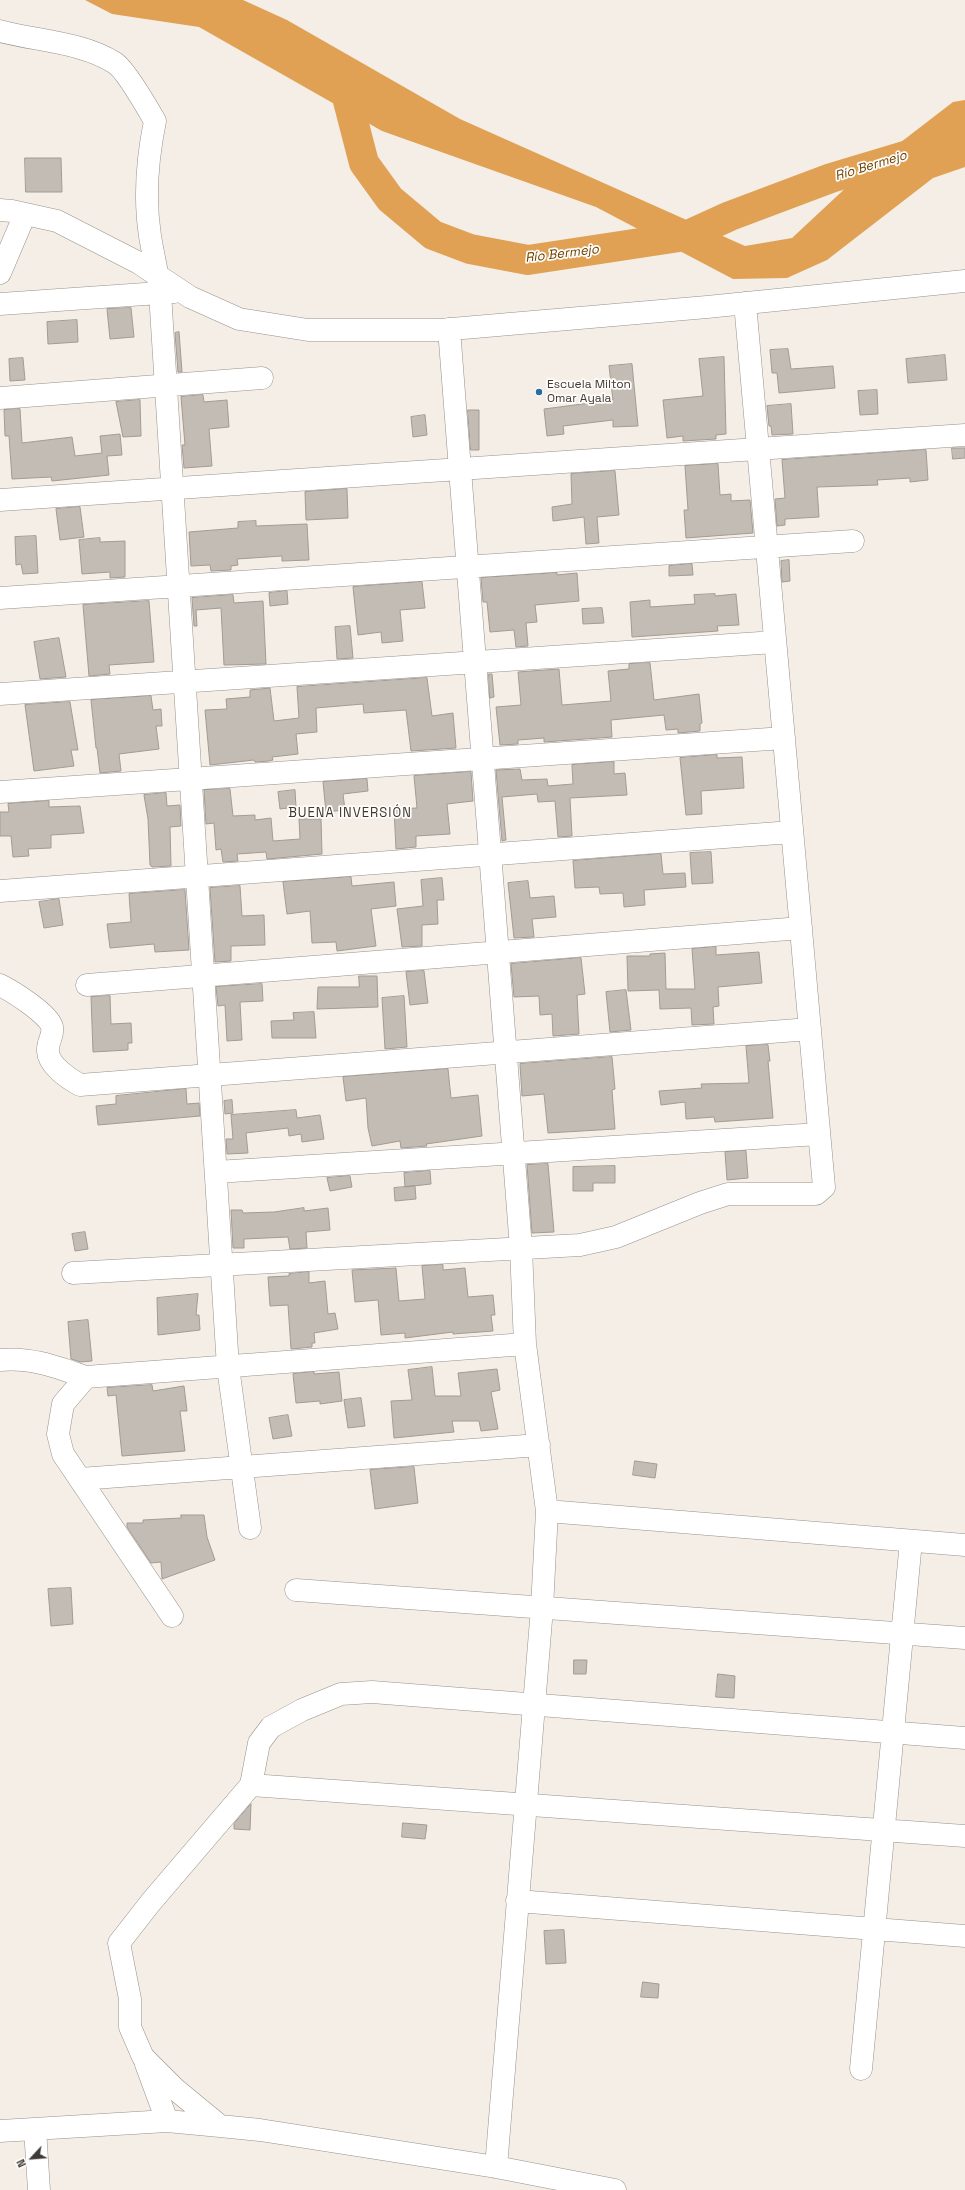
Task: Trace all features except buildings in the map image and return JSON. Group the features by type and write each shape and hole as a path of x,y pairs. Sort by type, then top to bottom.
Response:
{"street":[{"path":"0,31 75,46 116,64 140,95 155,121 149,148 146,184 150,236 159,285 228,1367 250,1528"},
{"path":"0,210 25,214 64,224 126,255 159,285"},
{"path":"0,273 25,214"},
{"path":"0,304 159,285 181,292 240,318 308,330 449,329 745,303 965,281"},
{"path":"73,1273 580,1245 616,1237 700,1203 728,1194 816,1194 824,1187 745,303"},
{"path":"449,329 514,1154 521,1248 525,1344 547,1511 542,1608 496,2167"},
{"path":"0,398 262,378"},
{"path":"0,500 965,435"},
{"path":"0,598 853,541"},
{"path":"0,694 775,642"},
{"path":"0,792 784,738"},
{"path":"0,891 792,832"},
{"path":"87,985 801,928"},
{"path":"0,985 44,1015 52,1026 52,1036 48,1051 50,1059 64,1076 80,1085 810,1029"},
{"path":"216,1172 819,1134"},
{"path":"0,1360 15,1358 41,1362 86,1377 525,1344"},
{"path":"86,1377 63,1404 58,1434 63,1454 172,1616"},
{"path":"80,1479 539,1445"},
{"path":"547,1511 965,1545"},
{"path":"861,2069 911,1541"},
{"path":"296,1590 965,1638"},
{"path":"167,2121 130,2027 130,1999 119,1943 251,1785 259,1744 271,1727 302,1710 341,1694 372,1692 965,1738"},
{"path":"251,1785 526,1803 965,1836"},
{"path":"518,1901 965,1936"},
{"path":"143,2057 175,2089 220,2126"},
{"path":"0,2131 167,2121 220,2126 260,2130 496,2167 615,2190"},
{"path":"35,2129 39,2190"}],"water":[{"path":"85,0 243,0 287,20 460,119 745,246 792,238 866,169 953,102 965,100 965,167 933,178 827,260 787,278 733,279 596,207 382,131 199,27 112,14"}],"waterway":[{"name":"Río Bermejo","path":"341,74 364,163 390,199 433,235 470,249 528,260 686,236 730,216 831,178 921,151 965,145"}],"place":[{"name":"Escuela Milton Omar Ayala","path":"539,392"}],"district":[{"name":"BUENA INVERSIÓN","path":"350,813"}]}
